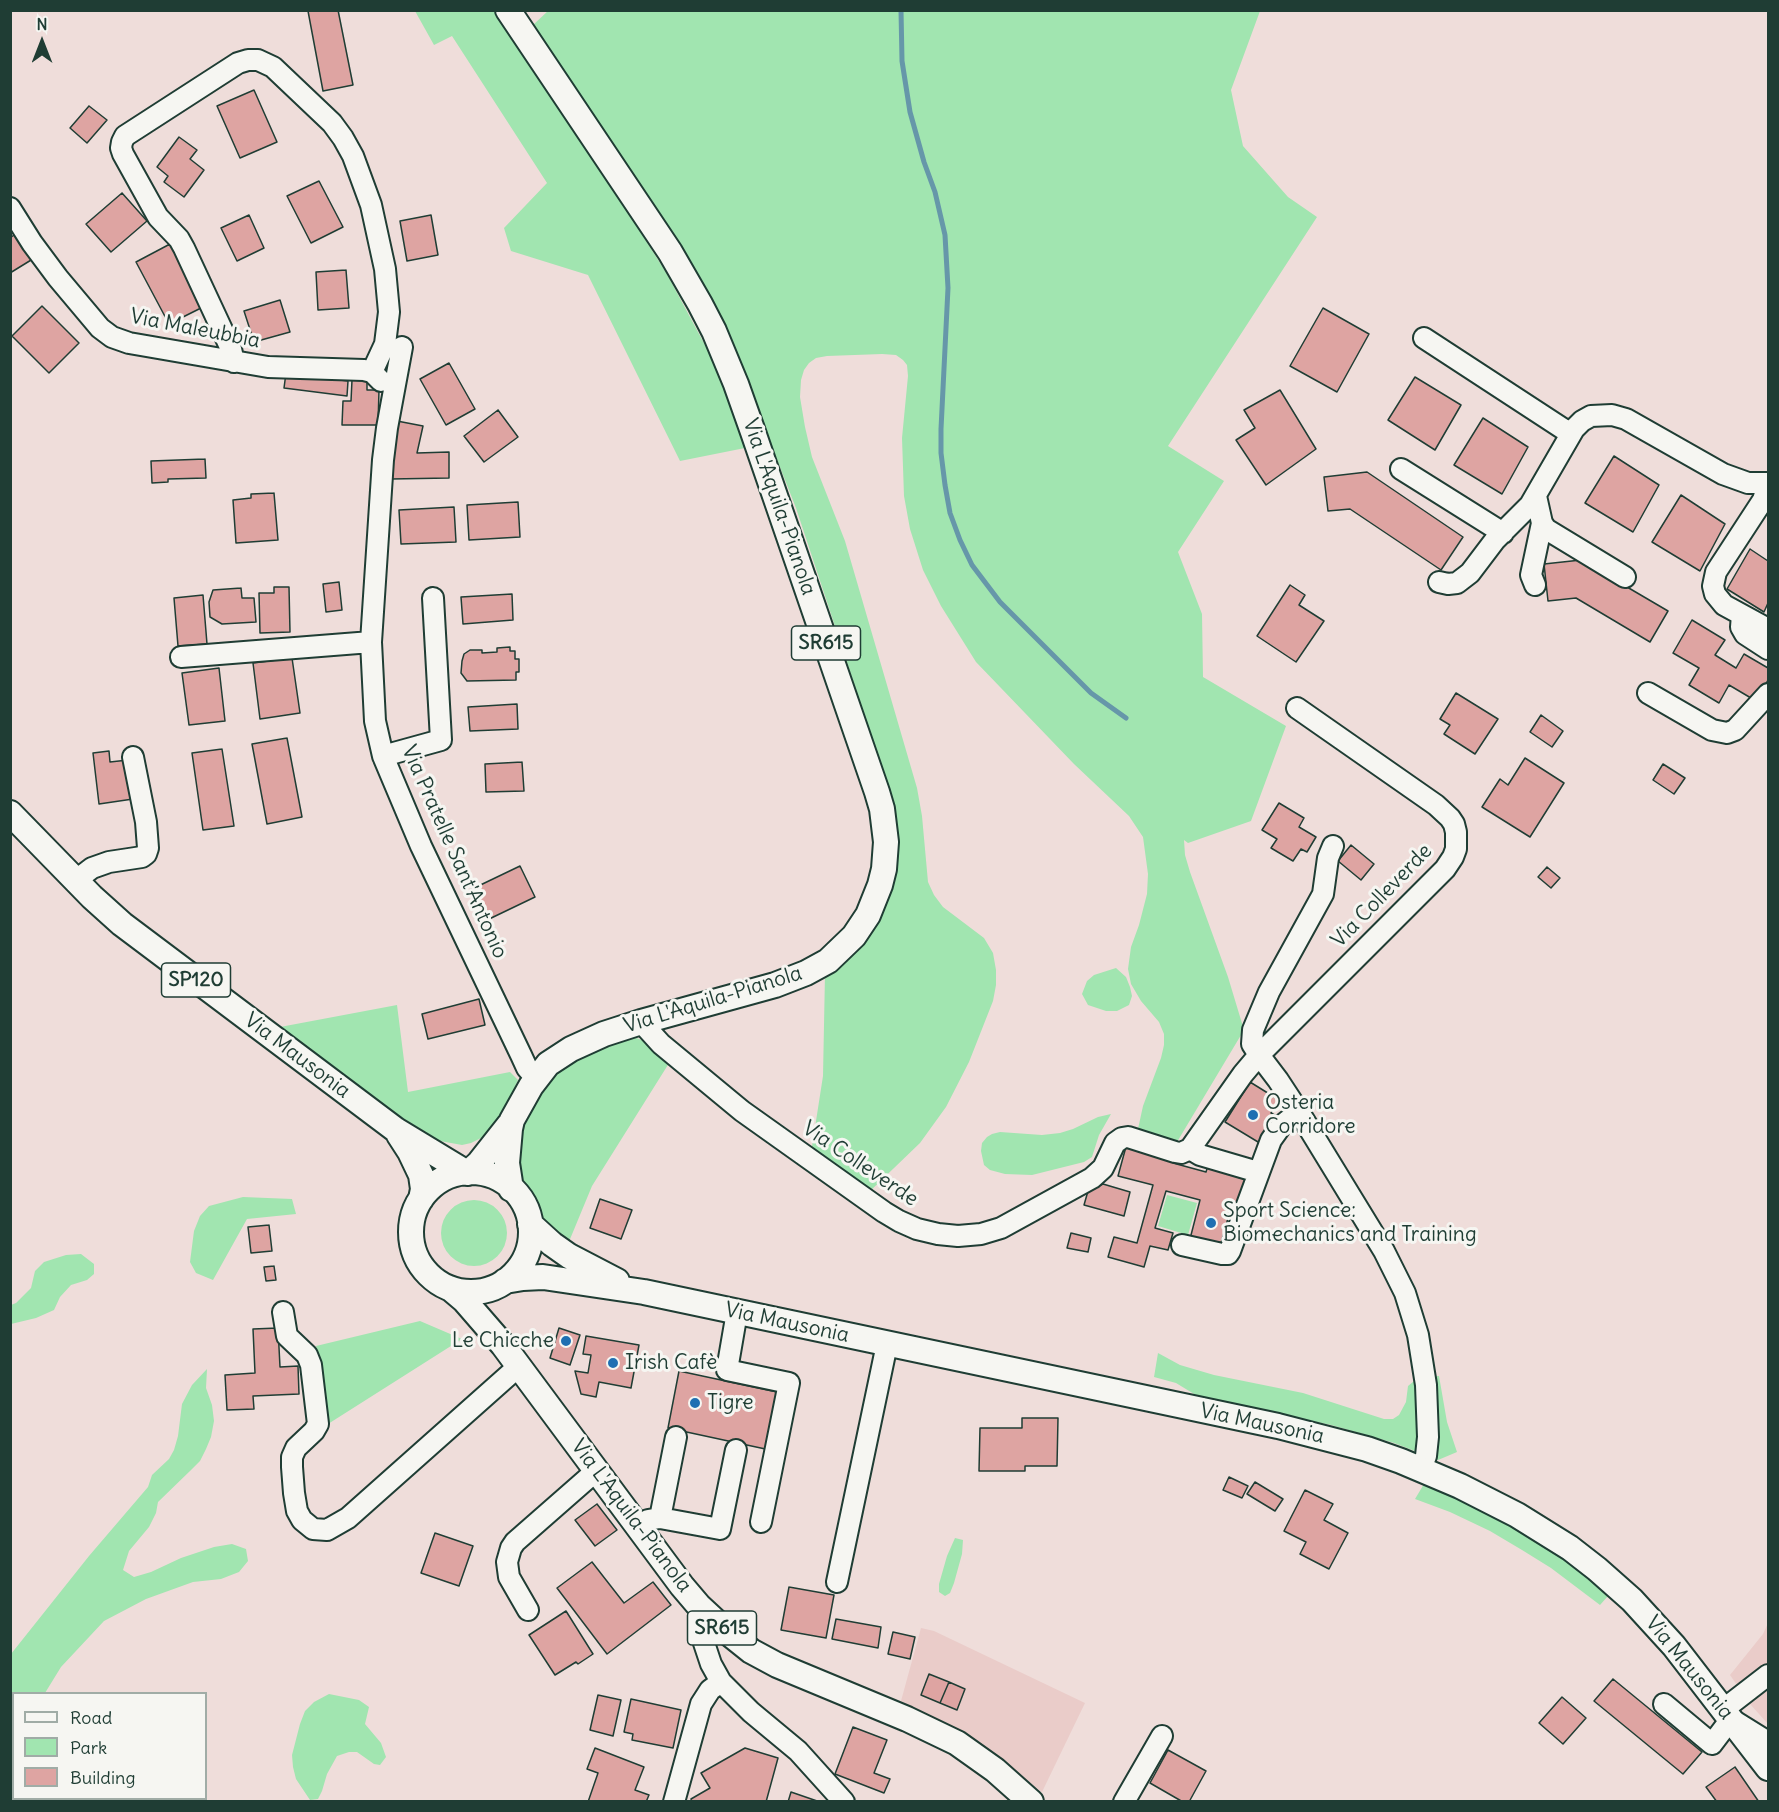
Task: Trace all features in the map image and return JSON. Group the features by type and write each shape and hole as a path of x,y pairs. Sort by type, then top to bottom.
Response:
{"main road":[{"name":"Via L'Aquila-Pianola","path":"467,1173 488,1153 512,1120 536,1078 548,1064 571,1049 604,1034 641,1022 775,985 818,967 837,954 862,926 875,900 884,869 885,827 877,792 753,432 714,331 670,252 508,10"},
{"name":"Via Mausonia","path":"10,813 75,880 122,924 396,1130 467,1173"},
{"name":"Via L'Aquila-Pianola","path":"511,1189 507,1154 512,1120"},
{"name":"Via Mausonia","path":"396,1130 421,1175 423,1189 421,1199"},
{"path":"467,1173 498,1179 511,1189 525,1208 530,1224 530,1242 518,1269 494,1287 467,1292 451,1289 424,1270 411,1241 411,1224 421,1199 428,1191 441,1181 456,1174 467,1173"},
{"name":"Via Mausonia","path":"530,1224 552,1244 579,1263 644,1293"},
{"name":"Via Mausonia","path":"504,1281 543,1277 644,1293 738,1312 1278,1426 1367,1449 1421,1469 1517,1515 1563,1543 1622,1590 1652,1621 1728,1714 1768,1768"},
{"name":"Via L'Aquila-Pianola","path":"503,1345 498,1327 497,1305 504,1281"},
{"name":"Via L'Aquila-Pianola","path":"451,1289 464,1300 503,1345 682,1586 708,1616 734,1638 769,1661 907,1719 957,1743 995,1770 1031,1802"}],"street":[{"path":"234,362 231,349 184,248 158,217 121,148 125,136 238,63 258,60 273,67 332,123 352,156 371,205 385,269 389,312 385,344 372,372 383,387 387,428"},
{"name":"Via Maleubbia","path":"10,208 58,278 100,328 112,337 129,343 268,367 372,372"},
{"path":"1424,338 1571,434"},
{"name":"Via Pratelle Sant'Antonio","path":"402,347 384,454 371,642 375,721 383,756 421,846 527,1068 536,1078"},
{"path":"1439,582 1453,584 1466,577 1525,511 1578,424 1586,418 1604,415 1619,417 1723,474 1748,483 1767,483 1763,500 1716,572 1713,586 1718,599 1768,629"},
{"path":"1401,469 1503,533"},
{"path":"1535,585 1531,575 1542,523 1536,496"},
{"path":"1542,523 1553,535 1625,577"},
{"path":"383,756 441,740 433,598"},
{"path":"1742,615 1740,622 1745,634 1768,649"},
{"path":"181,657 371,642"},
{"path":"1648,693 1712,730 1727,733 1742,724 1768,694"},
{"name":"Via Colleverde","path":"641,1022 687,1066 752,1119 892,1217 905,1224 931,1232 969,1236 1001,1228 1095,1176 1106,1165 1115,1143 1122,1138 1128,1137 1185,1152 1190,1149 1259,1055 1445,869 1456,849 1454,824 1436,805 1297,708"},
{"path":"75,880 92,868 109,862 142,857 146,854 148,848 146,822 134,757"},
{"name":"Via Colleverde","path":"1333,846 1327,864 1323,894 1269,992 1251,1039 1255,1050 1282,1085 1384,1251 1408,1300 1422,1356 1428,1403 1427,1444 1421,1469"},
{"path":"1182,1245 1222,1254 1229,1253 1275,1132 1299,1112"},
{"path":"1190,1149 1200,1155 1258,1172"},
{"path":"283,1312 287,1336 309,1358 312,1375 318,1424 296,1448 292,1457 292,1467 297,1511 302,1520 313,1529 327,1530 348,1518 519,1366"},
{"path":"738,1312 726,1370 789,1383 761,1522"},
{"path":"837,1582 887,1344"},
{"path":"660,1518 676,1437"},
{"path":"638,1527 648,1520 660,1518 720,1529 736,1449"},
{"path":"528,1610 509,1577 507,1562 511,1548 596,1471"},
{"path":"708,1616 702,1624 702,1634 711,1664 721,1682 750,1712 788,1741 844,1802"},
{"path":"1664,1704 1712,1744 1728,1714 1767,1679"},
{"path":"674,1802 701,1704 710,1690 721,1682"},
{"path":"1728,1714 1768,1742"},
{"path":"1124,1802 1162,1736"}],"shaded area":[{"path":"1768,1623 1768,1724 1750,1704 1730,1675 1763,1634"},
{"path":"921,1628 934,1631 1085,1703 1042,1792 949,1726 901,1701"}],"green space":[{"path":"549,10 1260,11 1231,90 1243,146 1288,197 1317,217 1168,446 1224,481 1178,552 1202,614 1203,677 1286,726 1251,821 1188,843 1184,840 1190,872 1228,977 1244,1030 1177,1142 1138,1129 1143,1106 1164,1045 1164,1034 1159,1022 1141,1001 1131,984 1128,969 1131,947 1147,894 1148,874 1143,837 1129,816 1074,764 976,662 941,606 923,570 910,529 904,496 902,438 907,365 896,355 882,354 827,356 816,358 809,363 801,380 800,397 805,427 812,457 845,541 917,788 928,882 943,907 984,938 993,953 996,985 993,1001 969,1062 946,1107 920,1143 868,1193 811,1153 823,1076 825,974 864,939 886,781 796,508 728,335 714,304 679,241 533,25"},
{"path":"415,11 494,11 573,125 667,274 713,360 745,448 680,461 588,275 511,251 504,228 547,183 452,36 434,45"},
{"path":"1116,968 1126,977 1130,987 1132,996 1129,1005 1117,1011 1106,1011 1088,1005 1082,994 1087,981 1094,975"},
{"path":"397,1005 408,1092 510,1072 518,1080 501,1118 489,1134 462,1145 440,1141 401,1117 280,1027"},
{"path":"627,1034 644,1041 671,1060 592,1186 568,1244 544,1220 535,1200 520,1178 515,1156 527,1109 561,1065"},
{"path":"1111,1114 1099,1135 1092,1157 1084,1162 1032,1175 1005,1174 990,1170 984,1165 982,1143 992,1134 1000,1132 1042,1135 1060,1133"},
{"path":"1167,1195 1197,1203 1188,1235 1158,1226"},
{"path":"243,1197 292,1199 296,1214 247,1219 213,1280 196,1273 190,1262 194,1231 200,1216 209,1206"},
{"path":"474,1200 486,1203 497,1210 504,1221 507,1233 504,1245 497,1256 486,1263 474,1266 462,1263 451,1256 444,1245 441,1233 444,1221 451,1210 462,1203"},
{"path":"81,1254 94,1264 94,1274 87,1280 71,1285 60,1297 54,1310 36,1318 11,1324 11,1305 31,1288 35,1271 44,1262 66,1255"},
{"path":"420,1321 462,1339 328,1424 316,1346"},
{"path":"1158,1353 1180,1365 1214,1375 1303,1393 1384,1419 1393,1419 1399,1415 1406,1402 1408,1386 1419,1377 1439,1376 1447,1422 1457,1452 1438,1460 1394,1443 1331,1425 1199,1397 1176,1383 1154,1377"},
{"path":"207,1369 206,1388 212,1405 214,1421 211,1437 200,1461 158,1502 156,1513 149,1527 129,1551 123,1570 134,1577 181,1558 214,1547 232,1544 246,1549 248,1561 239,1572 221,1579 193,1582 146,1599 104,1621 61,1667 46,1692 12,1692 12,1706 11,1654 89,1556 148,1487 152,1475 169,1459 178,1436 182,1404 192,1385"},
{"path":"1427,1479 1512,1523 1553,1550 1613,1597 1608,1596 1600,1605 1551,1568 1490,1531 1415,1499"},
{"path":"955,1538 963,1540 962,1554 950,1593 945,1596 939,1592 939,1584"},
{"path":"329,1694 359,1700 369,1707 365,1724 381,1743 386,1757 380,1765 374,1764 357,1752 337,1756 327,1774 318,1799 310,1800 296,1779 292,1755 305,1711 314,1702"}],"building":[{"path":"338,10 353,85 323,91 308,11"},
{"path":"254,90 277,142 240,158 217,106"},
{"path":"89,106 107,120 87,143 70,128"},
{"path":"179,137 197,150 190,159 204,170 184,197 164,182 168,176 157,167"},
{"path":"319,181 343,227 311,243 287,196"},
{"path":"122,193 147,221 111,252 86,224"},
{"path":"249,215 264,248 237,261 221,228"},
{"path":"431,215 438,255 407,261 400,221"},
{"path":"18,232 36,257 10,273 10,238"},
{"path":"170,244 203,307 169,324 136,262"},
{"path":"346,270 349,308 318,310 316,272"},
{"path":"280,300 290,332 254,342 244,311"},
{"path":"42,306 79,343 49,373 12,336"},
{"path":"1323,308 1369,334 1337,392 1290,366"},
{"path":"449,363 475,409 446,425 420,379"},
{"path":"286,373 348,381 347,396 284,388"},
{"path":"1415,377 1461,405 1435,450 1388,420"},
{"path":"352,380 367,381 367,390 379,390 378,425 342,425 343,401 351,401"},
{"path":"1280,390 1316,449 1266,485 1236,440 1255,428 1244,410"},
{"path":"498,410 518,437 484,462 464,436"},
{"path":"1483,418 1528,447 1502,494 1454,465"},
{"path":"397,421 423,426 417,453 449,452 449,478 391,479 391,453"},
{"path":"1614,456 1659,485 1633,532 1585,503"},
{"path":"205,459 206,478 168,479 168,482 152,483 151,461"},
{"path":"1367,472 1463,537 1441,570 1350,509 1328,511 1324,477"},
{"path":"274,493 278,540 236,543 233,500 251,498 251,494"},
{"path":"1681,495 1725,524 1700,571 1652,542"},
{"path":"518,502 520,537 469,540 467,505"},
{"path":"454,507 456,542 401,544 399,510"},
{"path":"1750,549 1768,561 1768,603 1764,612 1727,589"},
{"path":"1581,560 1668,611 1650,642 1576,598 1548,601 1544,564"},
{"path":"339,582 342,610 326,612 323,584"},
{"path":"1290,585 1305,595 1299,605 1324,621 1296,662 1257,636"},
{"path":"274,587 289,587 290,632 260,633 259,593 274,593"},
{"path":"241,588 242,598 254,598 256,622 222,624 210,617 209,602 213,590"},
{"path":"512,594 513,620 463,624 461,597"},
{"path":"203,595 207,644 178,646 174,598"},
{"path":"1692,620 1725,640 1715,655 1736,668 1744,654 1768,668 1768,680 1756,701 1729,685 1719,703 1689,685 1699,668 1673,653"},
{"path":"510,647 510,651 515,651 515,659 519,659 519,672 516,672 516,680 467,681 461,673 464,654 470,650 482,650 482,653 497,652 497,648"},
{"path":"292,658 300,713 260,719 253,663"},
{"path":"219,668 225,721 189,725 182,673"},
{"path":"1456,693 1498,719 1475,754 1444,734 1450,725 1440,719"},
{"path":"517,704 518,729 470,731 468,707"},
{"path":"1541,715 1563,731 1552,747 1530,732"},
{"path":"287,738 302,817 267,824 252,744"},
{"path":"222,749 234,826 203,830 192,753"},
{"path":"109,751 110,762 128,760 133,799 99,804 93,753"},
{"path":"1525,758 1564,783 1530,837 1482,807 1500,779 1508,785"},
{"path":"522,762 524,791 486,792 485,764"},
{"path":"1663,764 1685,778 1674,794 1653,780"},
{"path":"1279,803 1304,818 1299,827 1316,837 1307,852 1301,849 1293,861 1271,848 1277,839 1262,830"},
{"path":"1351,845 1374,864 1361,880 1338,861"},
{"path":"520,866 535,897 485,921 470,890"},
{"path":"1547,867 1560,878 1551,888 1538,877"},
{"path":"479,999 485,1025 428,1039 422,1014"},
{"name":"Osteria Corridore","path":"1250,1082 1279,1100 1271,1113 1280,1118 1263,1145 1225,1122"},
{"path":"1127,1143 1175,1155 1173,1163 1206,1172 1209,1162 1239,1170 1237,1177 1249,1180 1239,1213 1230,1211 1220,1247 1190,1239 1200,1200 1166,1191 1155,1228 1173,1233 1168,1250 1150,1246 1144,1267 1108,1257 1114,1237 1137,1243 1153,1185 1118,1176"},
{"path":"1103,1184 1130,1192 1124,1216 1084,1205 1088,1191"},
{"path":"600,1199 632,1210 621,1239 590,1228"},
{"path":"269,1225 272,1251 251,1253 248,1227"},
{"path":"1071,1233 1091,1238 1088,1252 1067,1248"},
{"path":"274,1266 276,1280 266,1281 264,1267"},
{"path":"278,1328 280,1367 298,1366 299,1394 253,1396 254,1409 227,1410 225,1375 255,1373 253,1329"},
{"name":"Le Chicche","path":"559,1328 580,1335 570,1365 550,1358"},
{"name":"Irish Cafè","path":"586,1336 639,1345 631,1388 599,1382 596,1397 581,1394 575,1371 588,1373 591,1355 583,1354"},
{"path":"679,1371 782,1393 770,1450 668,1428"},
{"path":"1022,1418 1058,1418 1057,1466 1025,1466 1025,1471 979,1471 980,1428 1022,1428"},
{"path":"1229,1477 1248,1486 1242,1498 1223,1490"},
{"path":"1255,1482 1283,1499 1275,1511 1247,1494"},
{"path":"1305,1490 1333,1504 1324,1520 1348,1533 1329,1569 1300,1554 1306,1542 1284,1531"},
{"path":"597,1504 617,1530 595,1546 575,1520"},
{"path":"435,1533 473,1546 459,1586 421,1573"},
{"path":"592,1562 624,1603 653,1582 671,1605 607,1654 557,1588"},
{"path":"789,1587 834,1595 826,1638 781,1630"},
{"path":"566,1611 593,1654 555,1675 529,1635"},
{"path":"836,1619 881,1627 878,1648 832,1639"},
{"path":"893,1632 915,1637 910,1659 888,1654"},
{"path":"929,1674 949,1682 940,1703 921,1695"},
{"path":"1613,1679 1702,1752 1683,1774 1594,1701"},
{"path":"949,1682 965,1689 957,1710 940,1703"},
{"path":"598,1695 621,1700 613,1736 590,1730"},
{"path":"1562,1697 1586,1718 1563,1744 1539,1723"},
{"path":"631,1699 681,1710 673,1748 632,1740 633,1734 624,1732"},
{"path":"853,1727 887,1740 874,1773 890,1779 884,1793 835,1774"},
{"path":"595,1748 644,1767 635,1790 649,1795 646,1802 588,1802 598,1773 587,1769"},
{"path":"745,1748 778,1758 766,1802 692,1802 691,1799 710,1788 701,1773"},
{"path":"1168,1750 1206,1771 1189,1802 1183,1802 1150,1783"},
{"path":"1735,1767 1759,1802 1717,1802 1706,1787"},
{"path":"791,1792 820,1802 788,1802"},
{"path":"129,1800 180,1800 179,1802 132,1802"}],"waterway":[{"path":"901,10 902,61 910,112 935,192 945,235 948,288 941,453 950,513 972,565 1000,602 1091,693 1126,718"}],"place":[{"name":"Osteria Corridore","path":"1253,1115"},
{"name":"Sport Science: Biomechanics and Training","path":"1211,1223"},
{"name":"Le Chicche","path":"566,1341"},
{"name":"Irish Cafè","path":"613,1363"},
{"name":"Tigre","path":"695,1403"}]}
